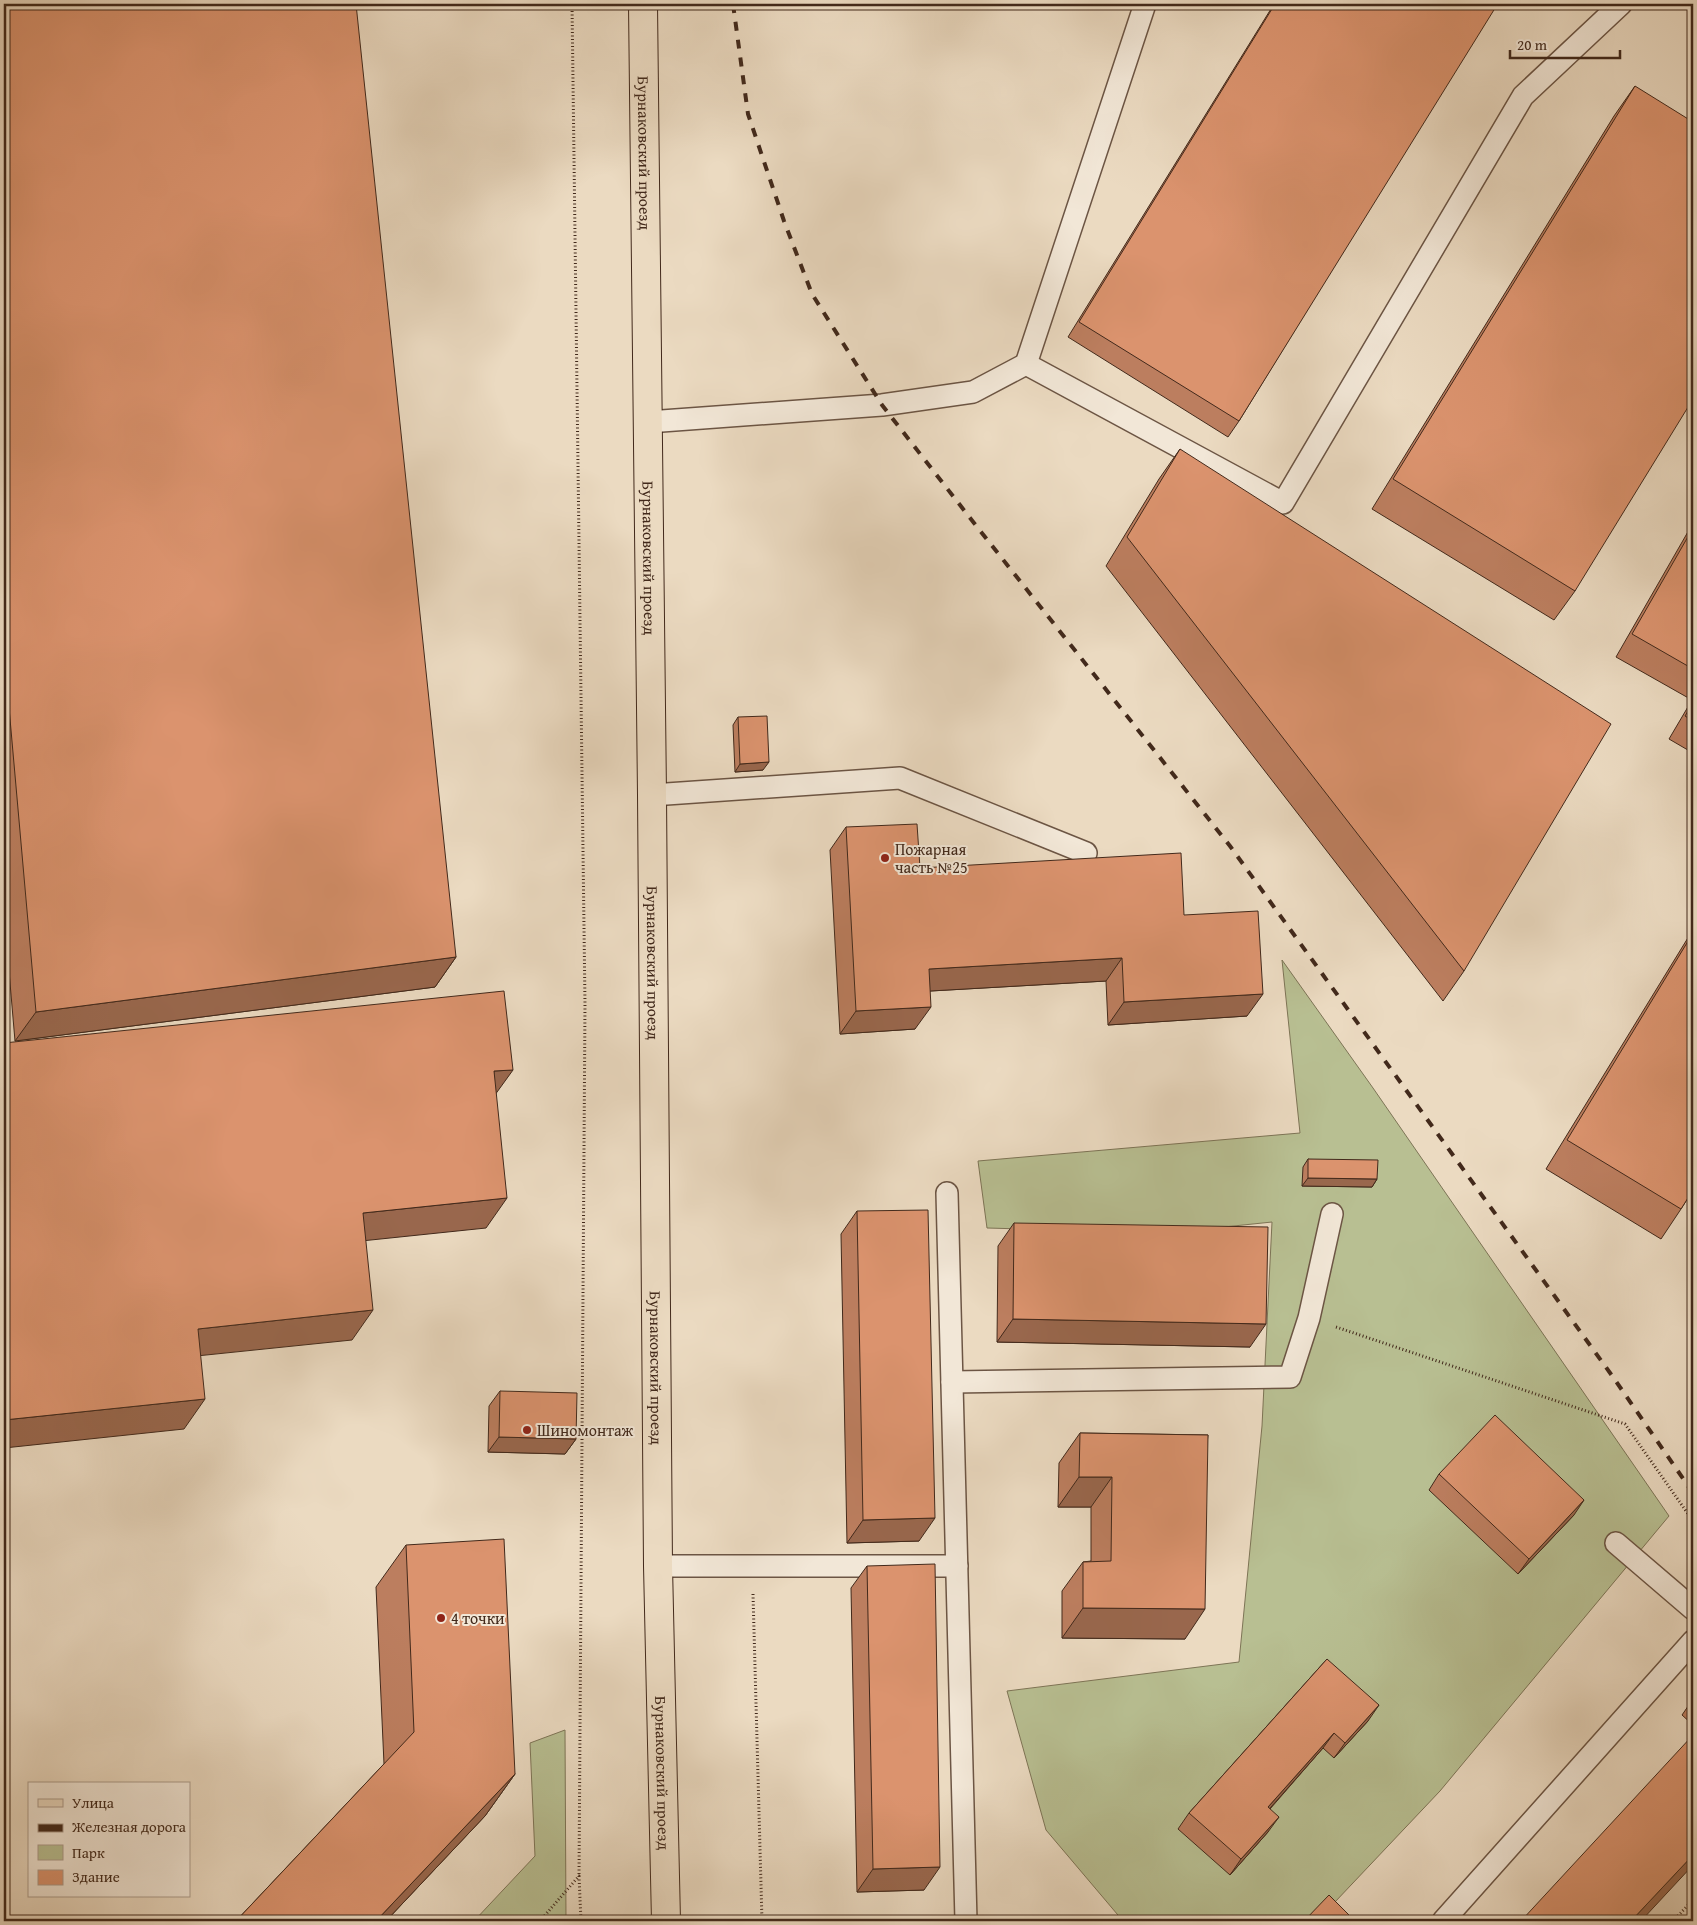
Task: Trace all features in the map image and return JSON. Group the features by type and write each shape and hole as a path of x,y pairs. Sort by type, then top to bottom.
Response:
{"main road":[{"name":"Бурнаковский проезд","path":"643,4 658,1566 666,1921"}],"lane":[{"path":"648,422 882,405 973,392 1026,364 1145,4"},
{"path":"1026,364 1283,503 1523,96 1621,4"},
{"path":"652,795 900,778 1086,853"},
{"path":"947,1194 966,1921"},
{"path":"952,1382 1290,1377 1310,1318 1332,1214"},
{"path":"1616,1543 1693,1609"},
{"path":"658,1566 957,1566"},
{"path":"1443,1921 1693,1641"}],"path":[{"path":"572,4 585,1004 579,1876 581,1921"},
{"path":"1310,1318 1625,1424 1693,1521"},
{"path":"752,1566 762,1921"},
{"path":"540,1921 579,1876"},
{"path":"1674,1921 1693,1900"}],"green space":[{"path":"1282,960 1373,1088 1669,1516 1440,1791 1317,1921 1123,1921 1046,1830 1007,1691 1239,1662 1262,1426 1272,1222 1166,1233 987,1228 978,1161 1300,1133"},
{"path":"565,1730 566,1921 474,1921 535,1856 530,1743"}],"building":[{"path":"4,4 356,4 456,957 36,1012 4,651"},
{"path":"1275,4 1497,5 1239,421 1079,322"},
{"path":"1635,86 1693,122 1693,399 1575,591 1393,479"},
{"path":"1180,449 1611,724 1464,971 1127,537"},
{"path":"1693,528 1693,669 1632,634"},
{"path":"1693,703 1693,721 1685,716"},
{"path":"767,716 769,762 740,764 738,717"},
{"path":"917,824 920,868 1181,853 1184,915 1258,911 1263,994 1124,1002 1122,958 929,969 931,1007 856,1011 846,827"},
{"path":"1693,933 1693,1190 1681,1209 1567,1140"},
{"path":"504,991 513,1070 494,1071 507,1198 363,1213 373,1310 198,1329 205,1399 4,1420 4,1043"},
{"path":"1308,1159 1378,1160 1377,1179 1308,1178"},
{"path":"928,1210 935,1518 863,1520 857,1211"},
{"path":"1014,1223 1268,1227 1266,1324 1013,1319"},
{"path":"500,1391 577,1393 576,1439 499,1437"},
{"path":"1495,1415 1584,1500 1529,1559 1439,1474"},
{"path":"1080,1433 1208,1435 1205,1609 1083,1608 1083,1562 1111,1561 1112,1477 1079,1477"},
{"path":"504,1539 515,1774 376,1921 236,1921 414,1732 406,1545"},
{"path":"935,1564 940,1867 873,1869 867,1566"},
{"path":"1327,1659 1379,1705 1345,1743 1334,1733 1268,1807 1279,1817 1241,1859 1189,1813"},
{"path":"1693,1735 1693,1855 1631,1921 1521,1921"},
{"path":"1329,1895 1351,1917 1346,1921 1304,1921"}],"railway":[{"path":"733,4 748,114 784,221 812,294 882,405 1230,846 1613,1377 1693,1493"}],"place":[{"name":"Пожарная часть №25","path":"885,858"},
{"name":"Шиномонтаж","path":"527,1430"},
{"name":"4 точки","path":"441,1618"}]}
